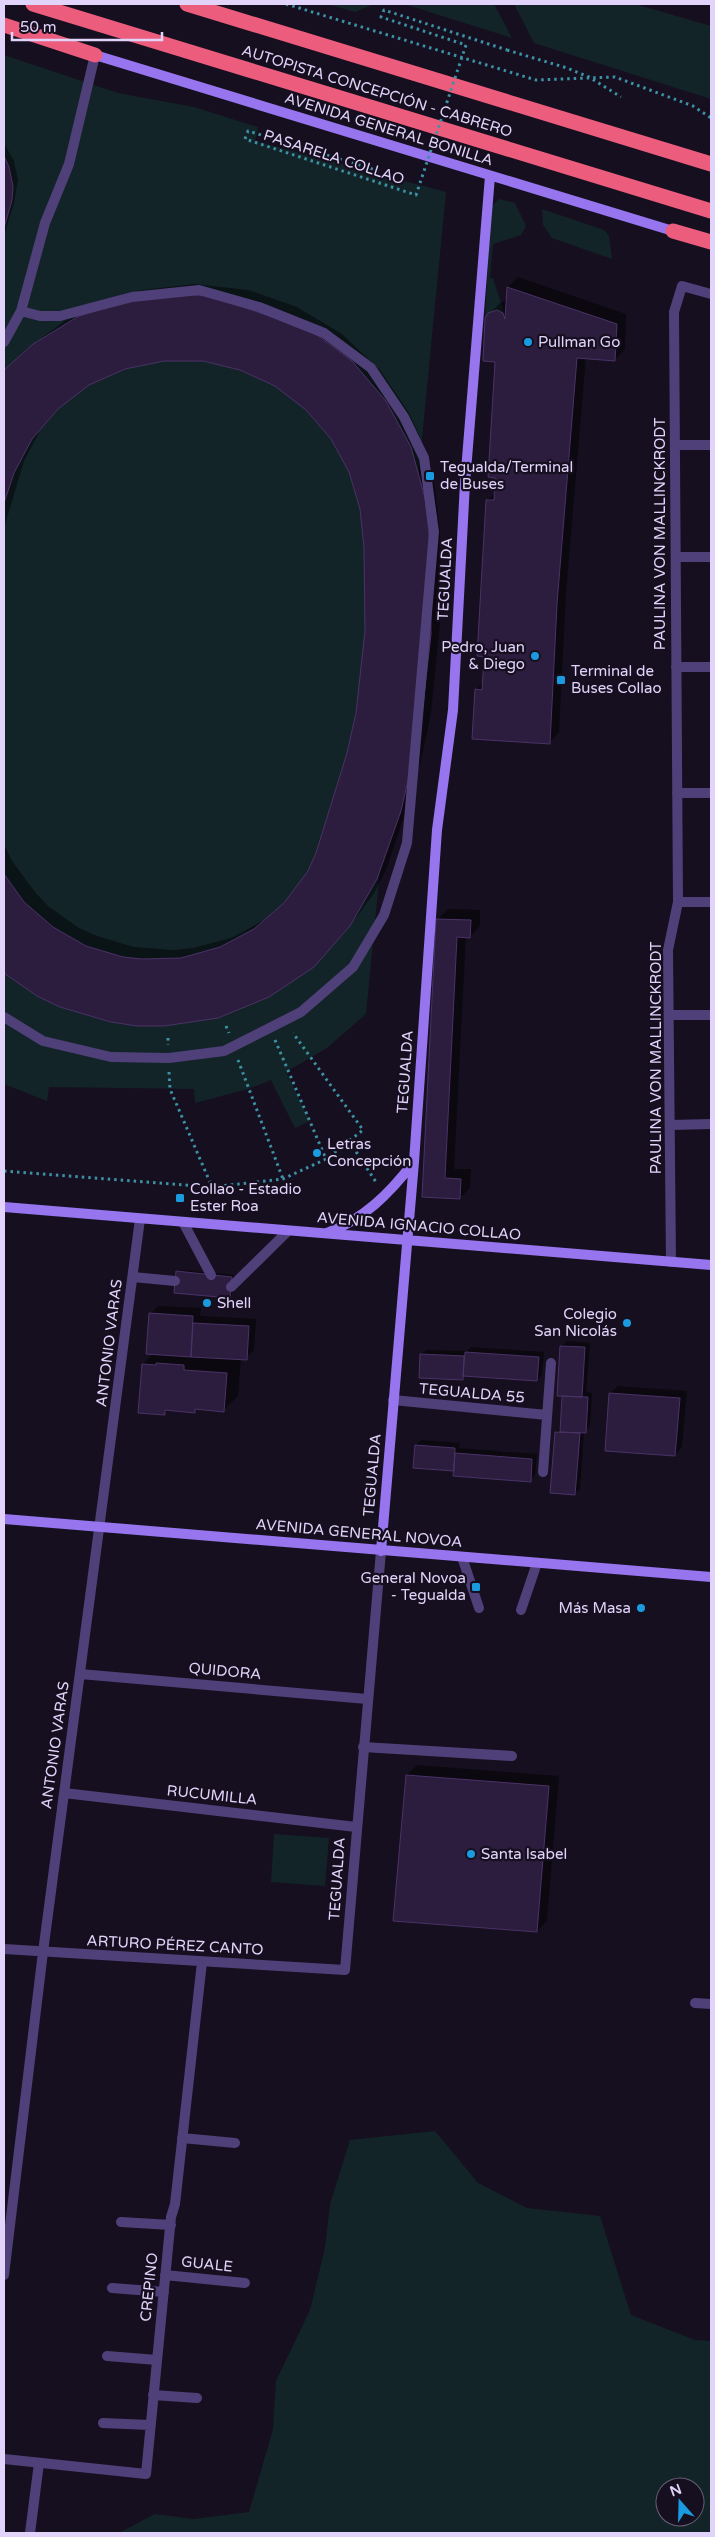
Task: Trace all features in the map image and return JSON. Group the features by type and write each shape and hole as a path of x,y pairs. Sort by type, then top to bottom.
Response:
{"highway":[{"name":"AUTOPISTA CONCEPCIÓN - CABRERO","path":"33,4 711,212"},
{"name":"AUTOPISTA CONCEPCIÓN - CABRERO","path":"187,4 711,164"},
{"path":"4,25 96,55"},
{"path":"673,231 711,242"}],"street":[{"name":"AVENIDA GENERAL BONILLA","path":"96,55 673,231"},
{"path":"4,342 21,311 45,223 69,164 96,55"},
{"name":"TEGUALDA","path":"345,1970 414,1162 438,821 453,710 465,483 490,176"},
{"name":"PAULINA VON MALLINCKRODT","path":"671,1262 668,950 678,902 674,312 682,286 711,294"},
{"path":"4,1017 43,1041 111,1057 169,1058 234,1048 301,1012 353,967 384,915 407,843 434,532 424,458 404,417 371,368 324,333 259,307 198,290 132,297 60,316 40,316 21,311"},
{"path":"675,445 711,445"},
{"path":"676,557 711,557"},
{"path":"676,667 711,667"},
{"path":"677,793 711,793"},
{"path":"678,902 711,902"},
{"path":"669,1015 711,1015"},
{"path":"670,1125 711,1124"},
{"path":"325,1234 341,1228 365,1213 385,1196 414,1162"},
{"name":"AVENIDA IGNACIO COLLAO","path":"4,1207 711,1265"},
{"name":"ANTONIO VARAS","path":"4,2275 43,1952 140,1218"},
{"path":"183,1222 212,1275"},
{"path":"231,1287 288,1231"},
{"path":"132,1277 175,1281"},
{"path":"543,1472 551,1363"},
{"name":"TEGUALDA 55","path":"393,1400 547,1415"},
{"name":"AVENIDA GENERAL NOVOA","path":"4,1519 711,1577"},
{"path":"462,1557 478,1608"},
{"path":"521,1610 537,1563"},
{"name":"QUIDORA","path":"80,1674 367,1698"},
{"path":"363,1747 512,1756"},
{"name":"RUCUMILLA","path":"64,1793 356,1826"},
{"name":"ARTURO PÉREZ CANTO","path":"4,1948 345,1970"},
{"name":"CREPINO","path":"4,2459 146,2474 165,2275 202,1962"},
{"path":"695,2003 711,2004"},
{"path":"182,2138 235,2143"},
{"path":"121,2222 171,2225"},
{"name":"GUALE","path":"165,2275 245,2283"},
{"path":"112,2288 164,2292"},
{"path":"107,2356 157,2360"},
{"path":"153,2395 197,2398"},
{"path":"103,2423 150,2425"},
{"path":"30,2533 39,2463"}],"path":[{"path":"286,4 536,80 615,77 693,106 711,118"},
{"name":"PASARELA COLLAO","path":"379,171 248,131 245,139 416,195 466,45 381,17 384,10 567,68 589,77"},
{"path":"589,77 621,97"},
{"path":"4,1171 212,1187 283,1179 326,1159 363,1130 284,1021"},
{"path":"226,1026 283,1179"},
{"path":"269,1029 290,1072 326,1159"},
{"path":"168,1038 170,1089 212,1187"},
{"path":"349,1141 385,1196"}],"shaded area":[{"path":"327,4 374,4 355,12"},
{"path":"404,4 494,4 512,38"},
{"path":"514,4 635,4 711,26 711,99 534,43"},
{"path":"4,55 118,93 194,107 258,127 255,141 446,192 366,1014 327,1048 286,1072 310,1121 295,1128 271,1080 248,1089 195,1103 194,1089 49,1087 47,1101 4,1084"},
{"path":"499,199 515,203 526,226 521,235 493,244 490,278 493,278 505,319 503,313 497,310 488,313 485,318 491,207"},
{"path":"542,209 604,230 609,236 612,259 552,238 543,225"},
{"path":"274,1834 329,1838 325,1886 271,1882"},
{"path":"435,2131 478,2183 527,2208 600,2216 631,2315 695,2340 711,2341 711,2533 119,2533 155,2514 194,2519 249,2512 273,2429 276,2381 310,2310 325,2248 330,2204 350,2140"}],"building":[{"path":"4,156 9,167 13,186 12,200 4,228"},
{"path":"507,287 617,324 615,361 577,358 557,604 550,744 472,739 475,689 482,690 484,657 477,656 486,500 494,500 495,478 488,477 495,362 483,361 485,318 488,313 497,310 503,313 505,319"},
{"path":"184,294 211,296 310,330 352,361 386,401 411,447 425,498 430,543 431,634 421,724 401,811 377,879 350,926 314,967 269,997 218,1018 164,1026 137,1026 111,1022 60,1007 37,996 4,973 4,874 24,902 53,927 86,946 123,957 142,959 181,958 220,947 254,929 284,903 308,871 316,853 347,753 356,713 365,631 364,548 360,509 349,472 331,439 306,410 275,386 240,370 203,361 164,361 125,369 89,385 58,409 32,439 14,473 4,503 4,370 33,344 79,316 130,299"},
{"path":"436,919 471,920 470,938 457,937 445,1178 461,1179 460,1199 422,1197"},
{"path":"176,1271 232,1277 230,1298 174,1293"},
{"path":"149,1313 193,1316 191,1357 146,1354"},
{"path":"193,1323 249,1326 247,1360 191,1357"},
{"path":"560,1346 585,1347 582,1397 557,1396"},
{"path":"465,1352 539,1357 537,1381 463,1376"},
{"path":"420,1354 464,1356 463,1380 419,1378"},
{"path":"156,1363 184,1365 184,1370 227,1373 224,1412 195,1409 195,1413 165,1410 165,1415 138,1413 142,1364 156,1365"},
{"path":"609,1393 680,1398 675,1456 605,1451"},
{"path":"562,1396 588,1397 586,1433 560,1432"},
{"path":"555,1432 580,1433 575,1495 550,1493"},
{"path":"415,1445 455,1448 454,1471 413,1468"},
{"path":"455,1453 532,1459 531,1482 453,1476"},
{"name":"Santa Isabel","path":"406,1775 549,1786 537,1932 393,1921"}],"place":[{"name":"Pullman Go","path":"528,342"},
{"name":"Tegualda/Terminal de Buses","path":"430,476"},
{"name":"Pedro, Juan & Diego","path":"535,656"},
{"name":"Terminal de Buses Collao","path":"561,680"},
{"name":"Letras Concepción","path":"317,1153"},
{"name":"Collao - Estadio Ester Roa","path":"180,1198"},
{"name":"Shell","path":"207,1303"},
{"name":"Colegio San Nicolás","path":"627,1323"},
{"name":"General Novoa - Tegualda","path":"476,1587"},
{"name":"Más Masa","path":"641,1608"},
{"name":"Santa Isabel","path":"471,1854"}]}
